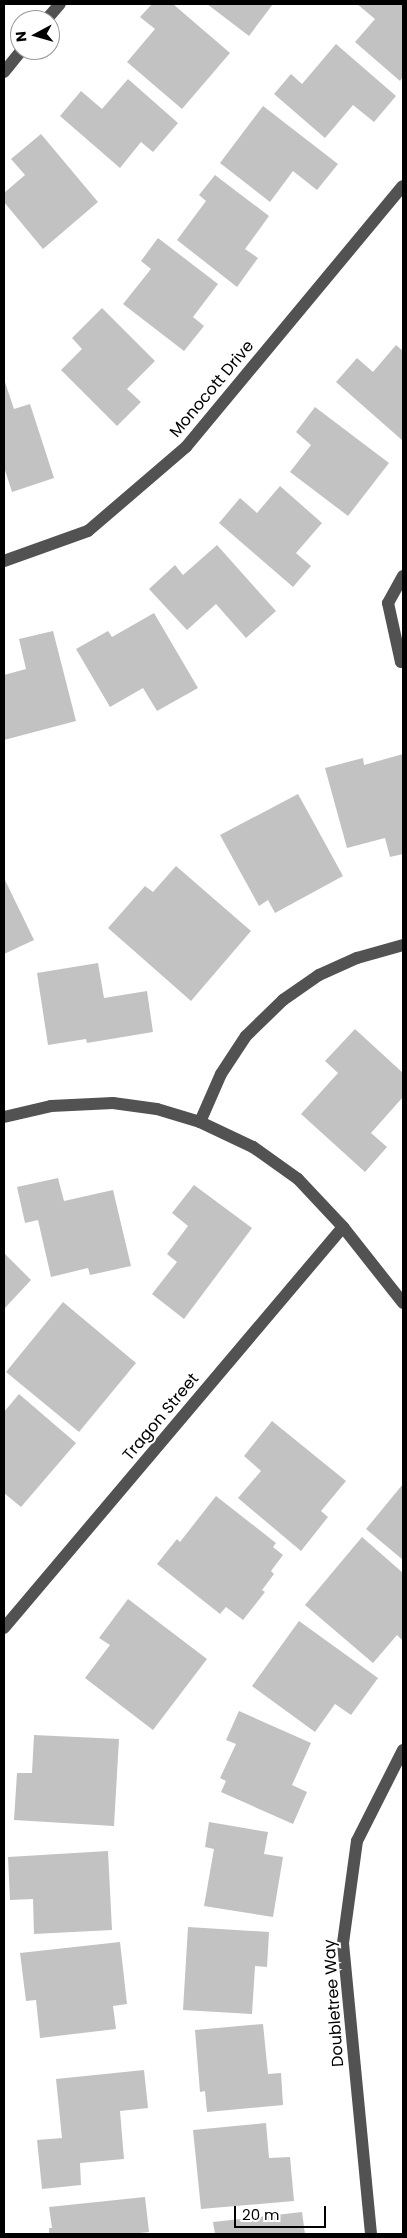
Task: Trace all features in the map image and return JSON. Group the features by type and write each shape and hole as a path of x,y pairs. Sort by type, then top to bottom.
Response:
{"street":[{"path":"4,72 14,60"},
{"name":"Monocott Drive","path":"4,561 88,531 186,447 403,186"},
{"path":"403,576 388,603 401,662 403,662"},
{"path":"200,1122 221,1074 246,1036 282,1000 319,975 357,958 403,945"},
{"path":"4,1117 51,1106 113,1103 157,1109 200,1122 253,1147 298,1179 343,1227 403,1303"},
{"name":"Tragon Street","path":"4,1628 343,1227"},
{"name":"Doubletree Way","path":"371,2234 343,1943 358,1841 403,1750"}],"building":[{"path":"152,4 173,4 230,53 182,109 127,62 155,29 140,17"},
{"path":"207,4 273,4 249,36"},
{"path":"357,4 403,4 403,77 400,81 355,42 375,19"},
{"path":"336,44 396,96 374,122 353,105 325,138 274,94 291,74 302,84"},
{"path":"128,79 178,123 153,152 141,142 120,168 60,116 81,91 102,109"},
{"path":"263,106 338,164 317,190 293,171 270,202 220,163"},
{"path":"41,134 98,202 43,249 4,202 4,193 25,175 11,159"},
{"path":"215,175 269,216 245,249 258,258 237,287 177,240 206,201 199,195"},
{"path":"158,238 218,284 193,317 204,326 184,351 123,304 151,269 141,261"},
{"path":"102,308 155,361 127,389 141,402 117,426 61,370 82,349 72,338"},
{"path":"396,345 403,351 403,441 336,382 357,358 373,372"},
{"path":"4,379 14,409 30,404 54,478 12,492 4,467"},
{"path":"315,407 389,463 348,516 290,472 311,445 296,432"},
{"path":"280,486 322,523 296,553 311,566 293,587 219,523 240,498 257,513"},
{"path":"217,545 276,611 246,638 216,604 187,630 149,589 175,565 183,575"},
{"path":"154,613 198,688 157,711 143,688 110,707 76,649 108,631 112,637"},
{"path":"53,631 76,721 4,740 4,675 26,669 19,639"},
{"path":"403,754 403,854 390,857 385,838 347,848 325,768 363,758 364,765"},
{"path":"298,794 343,876 275,913 268,900 259,906 220,835"},
{"path":"176,866 251,931 191,1001 108,928 145,886 153,892"},
{"path":"4,878 34,940 4,954"},
{"path":"98,963 104,998 147,991 153,1032 87,1043 86,1039 48,1045 37,973"},
{"path":"355,1029 403,1073 403,1097 371,1133 387,1147 365,1172 301,1114 338,1073 325,1061"},
{"path":"58,1178 64,1201 113,1190 131,1266 90,1275 88,1268 51,1277 38,1220 25,1223 17,1187"},
{"path":"194,1185 252,1228 184,1319 152,1294 177,1262 167,1254 188,1226 172,1213"},
{"path":"4,1253 31,1280 4,1309"},
{"path":"63,1302 136,1363 79,1432 6,1372"},
{"path":"19,1394 76,1443 21,1507 4,1493 4,1412"},
{"path":"272,1421 346,1481 321,1511 328,1517 301,1551 238,1498 261,1471 244,1456"},
{"path":"403,1484 403,1560 366,1529"},
{"path":"216,1496 276,1543 273,1547 283,1555 271,1571 274,1574 262,1590 265,1592 243,1620 226,1607 220,1614 157,1564 177,1539 180,1542"},
{"path":"362,1537 403,1573 403,1641 397,1635 373,1663 305,1605"},
{"path":"128,1599 207,1659 153,1730 85,1678 110,1645 99,1638"},
{"path":"299,1621 378,1678 351,1715 335,1704 315,1732 252,1686"},
{"path":"239,1711 311,1743 292,1785 307,1792 293,1824 221,1792 226,1781 220,1778 236,1744 226,1740"},
{"path":"34,1735 119,1739 114,1826 14,1820 17,1773 32,1773"},
{"path":"209,1822 268,1832 264,1854 283,1857 273,1917 204,1906 214,1849 205,1847"},
{"path":"108,1851 112,1930 34,1934 33,1899 10,1900 8,1857"},
{"path":"188,1927 269,1932 267,1967 255,1966 252,2014 183,2010"},
{"path":"120,1942 127,2004 113,2006 116,2029 40,2038 36,2000 26,2001 20,1953"},
{"path":"263,2024 268,2074 281,2073 283,2105 207,2112 205,2091 200,2092 195,2030"},
{"path":"144,2070 148,2108 120,2111 124,2159 80,2163 81,2185 42,2189 37,2140 62,2138 56,2079"},
{"path":"266,2123 269,2158 290,2157 294,2201 201,2209 193,2130"},
{"path":"145,2197 149,2232 131,2234 49,2234 49,2228 52,2228 49,2207"},
{"path":"302,2212 305,2234 215,2234 213,2222"}]}
